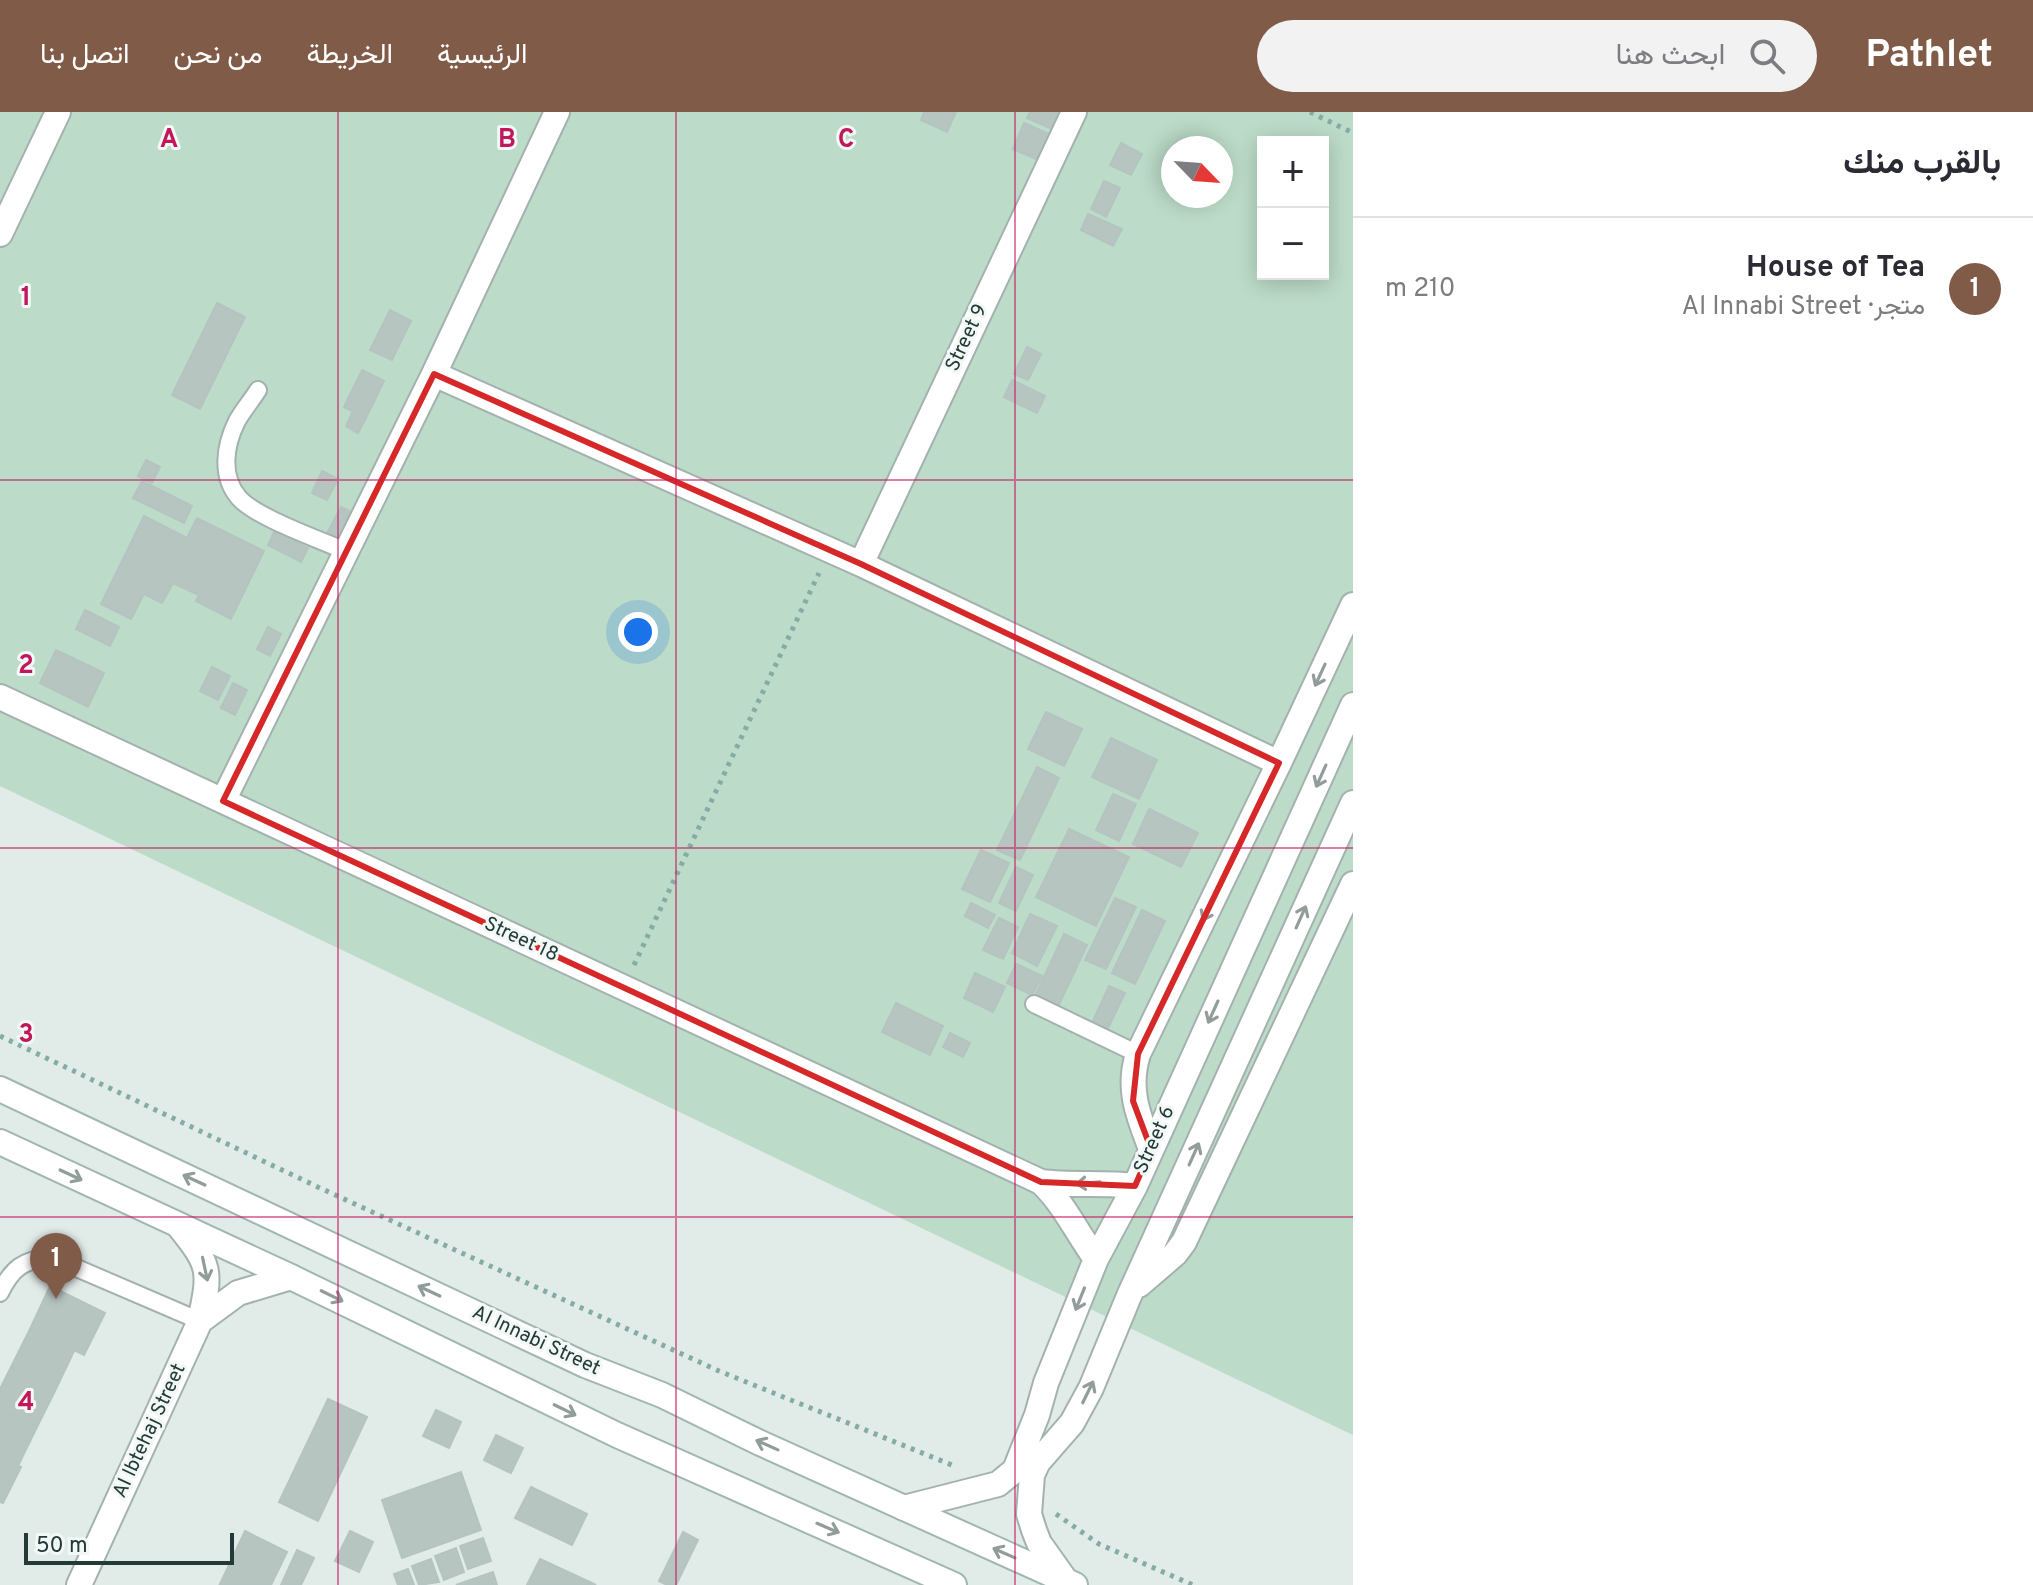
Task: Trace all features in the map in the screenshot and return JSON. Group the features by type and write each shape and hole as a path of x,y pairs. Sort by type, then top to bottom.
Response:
{"street":[{"path":"0,234 11,184 58,112"},
{"path":"223,801 434,374 557,112"},
{"name":"Street 9","path":"861,564 1074,112"},
{"path":"434,374 861,564 1279,763"},
{"path":"1151,1149 1133,1101 1132,1084 1138,1054 1353,605"},
{"name":"Street 18","path":"0,697 1041,1182 1103,1182 1135,1186"},
{"name":"Street 6","path":"998,1484 1015,1470 1096,1259 1135,1186 1353,705"},
{"name":"Street 6","path":"1070,1583 1039,1543 1034,1530 1029,1514 1032,1475 1038,1462 1072,1423 1091,1388 1129,1296 1353,803"},
{"path":"1129,1296 1184,1242 1353,884"},
{"name":"Al Innabi Street","path":"0,1089 585,1365 662,1395 1070,1583"},
{"path":"0,1142 291,1277 603,1428 954,1585"},
{"name":"Street 18","path":"1041,1182 1064,1207 1080,1238 1096,1259"},
{"name":"Al Ibtehaj Street","path":"79,1585 200,1321 208,1276 206,1265 178,1225"},
{"name":"Al Ibtehaj Street","path":"200,1321 238,1293 291,1277"},
{"path":"1037,1415 1072,1423"},
{"path":"904,1508 998,1484"}],"lane":[{"path":"258,390 237,421 226,451 227,475 239,498 267,517 345,551"},
{"path":"1034,1004 1138,1054"},
{"path":"0,1293 14,1270 31,1259 51,1257 200,1321"}],"path":[{"path":"1310,112 1353,133"},
{"path":"624,988 830,550"},
{"path":"0,1036 320,1188 719,1371 998,1484"},
{"path":"1031,1497 1099,1544 1193,1585"}],"highlighted area":[{"path":"434,374 861,564 1279,763 1138,1054 1133,1101 1151,1149 1135,1186 1041,1182 223,801"}],"green space":[{"path":"0,112 1353,112 1353,1435 0,786"}],"building":[{"path":"924,112 956,112 947,132 921,120"},
{"path":"1030,112 1060,112 1052,129 1027,118"},
{"path":"1024,123 1049,134 1038,160 1013,149"},
{"path":"1121,143 1142,154 1131,175 1110,165"},
{"path":"1104,181 1120,188 1106,217 1091,209"},
{"path":"1088,214 1122,229 1113,246 1081,230"},
{"path":"217,303 245,317 200,409 172,395"},
{"path":"390,310 411,321 392,360 370,350"},
{"path":"1027,347 1041,354 1028,380 1014,374"},
{"path":"362,370 384,381 366,418 344,407"},
{"path":"1012,380 1045,396 1037,413 1004,397"},
{"path":"353,411 366,418 358,433 346,426"},
{"path":"146,460 160,467 152,483 138,476"},
{"path":"322,471 338,479 327,500 312,493"},
{"path":"142,481 192,506 184,523 133,498"},
{"path":"341,507 354,513 340,542 326,535"},
{"path":"144,516 187,538 197,518 264,551 231,619 196,601 199,595 173,583 162,603 144,594 131,619 101,604"},
{"path":"274,532 308,548 301,562 268,545"},
{"path":"85,610 119,627 110,646 76,629"},
{"path":"268,627 281,634 270,656 257,649"},
{"path":"56,650 104,673 88,707 40,683"},
{"path":"212,667 230,676 218,700 200,691"},
{"path":"233,683 247,690 235,715 221,708"},
{"path":"1046,712 1082,729 1064,766 1028,749"},
{"path":"1111,738 1157,760 1139,799 1092,777"},
{"path":"1037,767 1059,778 1020,860 997,850"},
{"path":"1113,794 1136,804 1119,841 1096,830"},
{"path":"1149,809 1198,833 1181,867 1133,844"},
{"path":"1069,829 1129,857 1096,926 1036,897"},
{"path":"981,850 1009,863 990,902 962,889"},
{"path":"1016,867 1033,875 1016,911 999,903"},
{"path":"1115,898 1136,907 1106,969 1085,960"},
{"path":"971,903 995,915 988,928 965,916"},
{"path":"1142,910 1165,921 1135,984 1112,973"},
{"path":"1030,914 1057,926 1037,966 1012,953"},
{"path":"999,918 1018,927 1003,959 983,950"},
{"path":"1064,934 1087,945 1057,1009 1034,998"},
{"path":"1016,964 1042,976 1032,995 1007,983"},
{"path":"975,973 1005,987 993,1012 964,998"},
{"path":"1109,986 1125,993 1106,1032 1091,1025"},
{"path":"896,1003 943,1026 930,1055 882,1032"},
{"path":"950,1033 970,1043 963,1057 943,1047"},
{"path":"50,1286 105,1313 84,1355 30,1329"},
{"path":"30,1329 74,1351 56,1389 11,1367"},
{"path":"11,1367 56,1389 37,1427 0,1409 0,1389"},
{"path":"328,1399 367,1417 318,1521 279,1502"},
{"path":"0,1409 37,1427 18,1466 0,1457"},
{"path":"436,1410 461,1422 449,1448 423,1436"},
{"path":"496,1435 523,1448 511,1473 484,1460"},
{"path":"0,1457 21,1467 3,1503 0,1502"},
{"path":"461,1472 481,1530 402,1558 382,1500"},
{"path":"531,1487 587,1514 572,1545 515,1518"},
{"path":"245,1531 287,1552 271,1585 220,1584"},
{"path":"350,1531 373,1542 359,1572 335,1561"},
{"path":"683,1532 698,1540 676,1585 667,1585 659,1581"},
{"path":"483,1538 491,1561 468,1569 460,1546"},
{"path":"456,1548 464,1572 444,1580 435,1556"},
{"path":"297,1550 314,1558 301,1585 281,1585"},
{"path":"431,1559 439,1582 419,1585 412,1566"},
{"path":"540,1559 596,1585 527,1585"},
{"path":"408,1569 414,1585 398,1585 394,1574"},
{"path":"493,1572 497,1585 456,1585"}],"place":[{"name":"House of Tea","path":"56,1299"}]}
